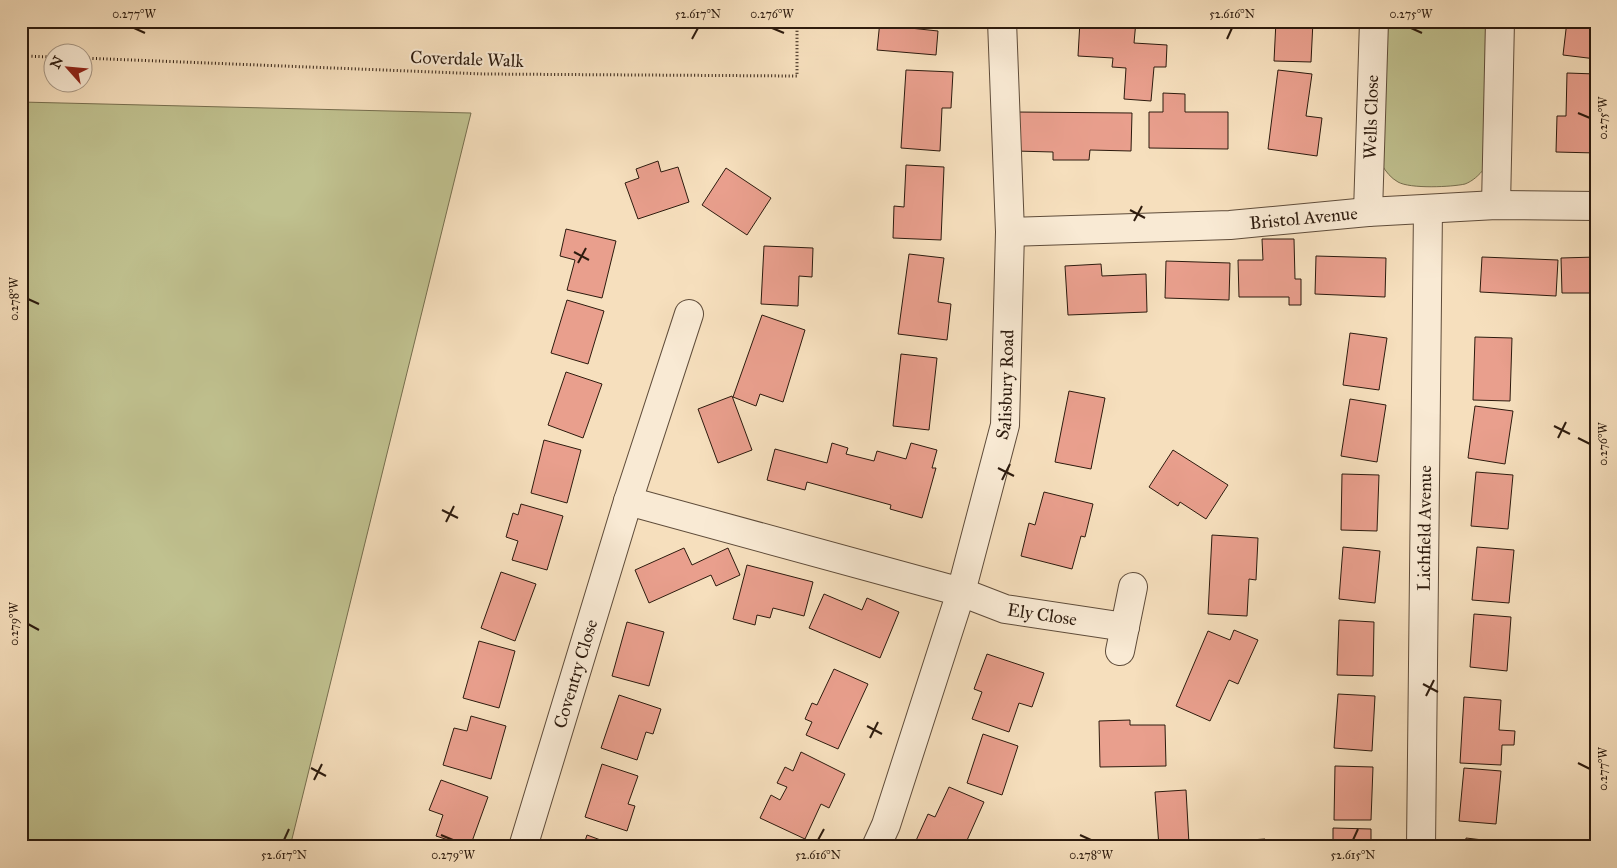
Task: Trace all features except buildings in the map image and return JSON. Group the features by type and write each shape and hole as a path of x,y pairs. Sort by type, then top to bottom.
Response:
{"street":[{"name":"Salisbury Road","path":"876,847 886,825 961,592 1005,425 1010,232 1002,21"},
{"name":"Wells Close","path":"1368,212 1374,21"},
{"path":"1496,205 1500,21"},
{"name":"Bristol Avenue","path":"1010,232 1230,225 1368,212 1496,205 1596,206"},
{"name":"Lichfield Avenue","path":"1420,847 1428,209"},
{"name":"Coventry Close","path":"523,847 628,501 689,314"},
{"path":"628,501 961,592"},
{"name":"Ely Close","path":"961,592 1005,609 1123,639 1133,587"}],"path":[{"name":"Coverdale Walk","path":"92,58 484,74 797,76 797,21"},
{"path":"21,56 42,57"}],"green space":[{"path":"1382,21 1490,21 1484,169 1476,178 1468,183 1441,187 1412,186 1398,182 1391,177 1382,165"},
{"path":"21,102 471,113 290,847 21,847"}]}
